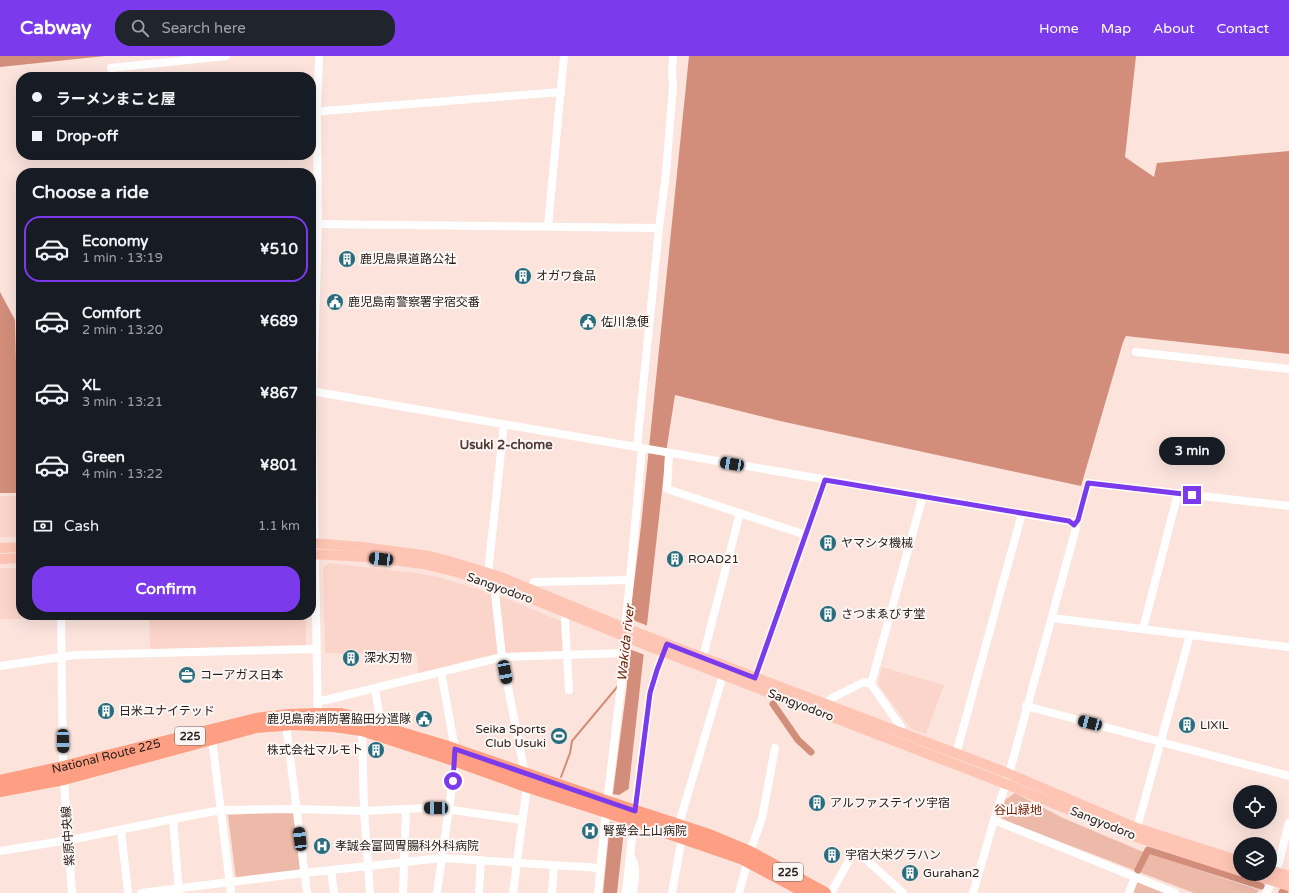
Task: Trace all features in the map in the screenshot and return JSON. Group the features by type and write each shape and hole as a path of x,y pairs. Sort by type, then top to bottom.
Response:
{"highway":[{"name":"National Route 225","path":"0,781 64,773 212,739 256,727 286,724 341,714 363,720 455,755 527,786 608,807"},
{"name":"National Route 225","path":"0,791 256,719 288,715 318,719 334,726 362,730 526,774 631,815 682,837 749,856 807,893"},
{"name":"National Route 225","path":"631,815 678,824 709,835 825,893"}],"main road":[{"name":"Sangyodoro","path":"316,543 362,547 430,556 488,573 532,589 723,675 1137,828 1233,859"},
{"path":"0,548 16,547"},
{"name":"Sangyodoro","path":"316,554 367,557 423,564 495,585 566,613 627,632"},
{"path":"0,558 16,558"},
{"name":"Sangyodoro","path":"665,648 703,657 901,733 954,754 1133,836 1233,869"},
{"path":"1277,875 1289,876"},
{"path":"1277,878 1289,886"}],"street":[{"path":"111,68 226,56"},
{"path":"316,90 319,56"},
{"path":"548,226 564,56"},
{"path":"598,893 627,632 659,228 667,165 673,86 673,56"},
{"path":"316,112 561,92"},
{"path":"316,224 659,228"},
{"path":"1136,352 1289,369"},
{"path":"316,392 1069,521 1076,528 1007,779 973,893"},
{"path":"488,573 504,424"},
{"path":"668,452 667,489 806,535"},
{"path":"755,678 825,480"},
{"path":"1074,525 1078,520 1088,483 1289,506"},
{"path":"1143,629 1178,494"},
{"path":"871,684 923,496"},
{"path":"703,657 740,513"},
{"path":"954,754 958,745 1022,513"},
{"path":"532,589 534,582 630,580"},
{"path":"495,585 502,657 526,774"},
{"path":"566,613 565,621 569,690"},
{"path":"1052,618 1289,647"},
{"name":"紫原中央線","path":"61,620 64,773 72,893"},
{"path":"315,620 318,719"},
{"path":"1137,828 1190,635"},
{"path":"626,893 630,857 631,815 650,693 665,648"},
{"path":"0,666 75,655 316,649"},
{"path":"317,701 502,657 624,653"},
{"path":"437,893 454,772 455,755 441,672"},
{"path":"678,824 723,675"},
{"path":"825,704 832,698 864,682 871,684 902,727 901,733"},
{"path":"374,688 382,727"},
{"path":"1026,706 1289,776"},
{"path":"286,724 307,893"},
{"path":"362,730 364,811 370,893"},
{"path":"212,739 231,893"},
{"path":"739,893 749,856 762,818 775,748"},
{"path":"513,893 527,786"},
{"path":"0,851 68,840 221,810 296,809 364,811 426,808 449,809 522,820"},
{"path":"403,893 406,810"},
{"path":"173,819 179,891"},
{"path":"994,820 1175,893"},
{"path":"1277,862 1289,823"},
{"path":"121,830 128,893"},
{"path":"672,893 682,837"},
{"path":"831,893 853,853 858,852 903,893"},
{"path":"630,857 634,862 635,878 633,893"},
{"path":"141,893 179,891 230,882 442,858 600,868"},
{"path":"479,893 481,860"},
{"path":"552,893 554,865"},
{"path":"331,870 334,893"},
{"path":"1129,893 1135,877"},
{"path":"1266,893 1271,881"}],"shaded area":[{"path":"0,56 105,56 0,67"},
{"path":"689,56 1136,56 1125,157 1154,177 1157,163 1289,151 1289,354 1126,336 1081,486 780,421 675,395 667,446 617,893 603,893 613,793 627,685 628,651 630,649 634,618 630,616 641,526"},
{"path":"0,292 15,320 16,493 0,493"},
{"path":"0,496 16,496 16,537 0,537"},
{"path":"329,563 439,577 493,594 500,656 419,675 416,652 352,654 325,653 323,568"},
{"path":"0,568 16,568 16,619 0,619"},
{"path":"497,595 563,622 565,653 504,655"},
{"path":"149,620 306,620 306,645 150,649"},
{"path":"882,667 944,685 926,734 911,729 878,684"}],"green space":[{"name":"谷山緑地","path":"1015,793 1063,818 1141,851 1259,890 1257,893 1194,893 1001,819 1005,800"},
{"path":"291,812 294,814 300,868 298,871 236,879 228,815"},
{"path":"1137,881 1166,893 1132,893"}],"pier":[{"path":"633,620 648,626 645,655 629,649"},
{"path":"630,788 624,832 618,824 609,822 612,794 619,795"}],"waterway":[{"name":"Wakida river","path":"561,777 570,753 572,741 618,686"},
{"path":"773,704 798,740 811,752"},
{"path":"1138,870 1148,850 1261,886"}],"place":[{"name":"鹿児島県道路公社","path":"347,259"},
{"name":"オガワ食品","path":"523,276"},
{"name":"鹿児島南警察署宇宿交番","path":"335,302"},
{"name":"佐川急便","path":"588,322"},
{"name":"ヤマシタ機械","path":"828,543"},
{"name":"ROAD21","path":"675,559"},
{"name":"さつまゑびす堂","path":"828,614"},
{"name":"深水刃物","path":"351,658"},
{"name":"コーアガス日本","path":"187,675"},
{"name":"日米ユナイテッド","path":"106,711"},
{"name":"鹿児島南消防署脇田分遣隊","path":"424,719"},
{"name":"LIXIL","path":"1187,725"},
{"name":"Seika Sports Club Usuki","path":"559,736"},
{"name":"株式会社マルモト","path":"376,750"},
{"name":"アルファステイツ宇宿","path":"817,803"},
{"name":"腎愛会上山病院","path":"590,831"},
{"name":"孝誠会富岡胃腸科外科病院","path":"322,846"},
{"name":"宇宿大栄グラハン","path":"832,855"},
{"name":"Gurahan2","path":"910,873"}],"district":[{"name":"Usuki 2-chome","path":"506,445"}],"route":[{"path":"453,781 455,749 635,811 650,693 667,644 755,678 825,480 1069,521 1074,525 1078,520 1088,483 1192,495"}]}
